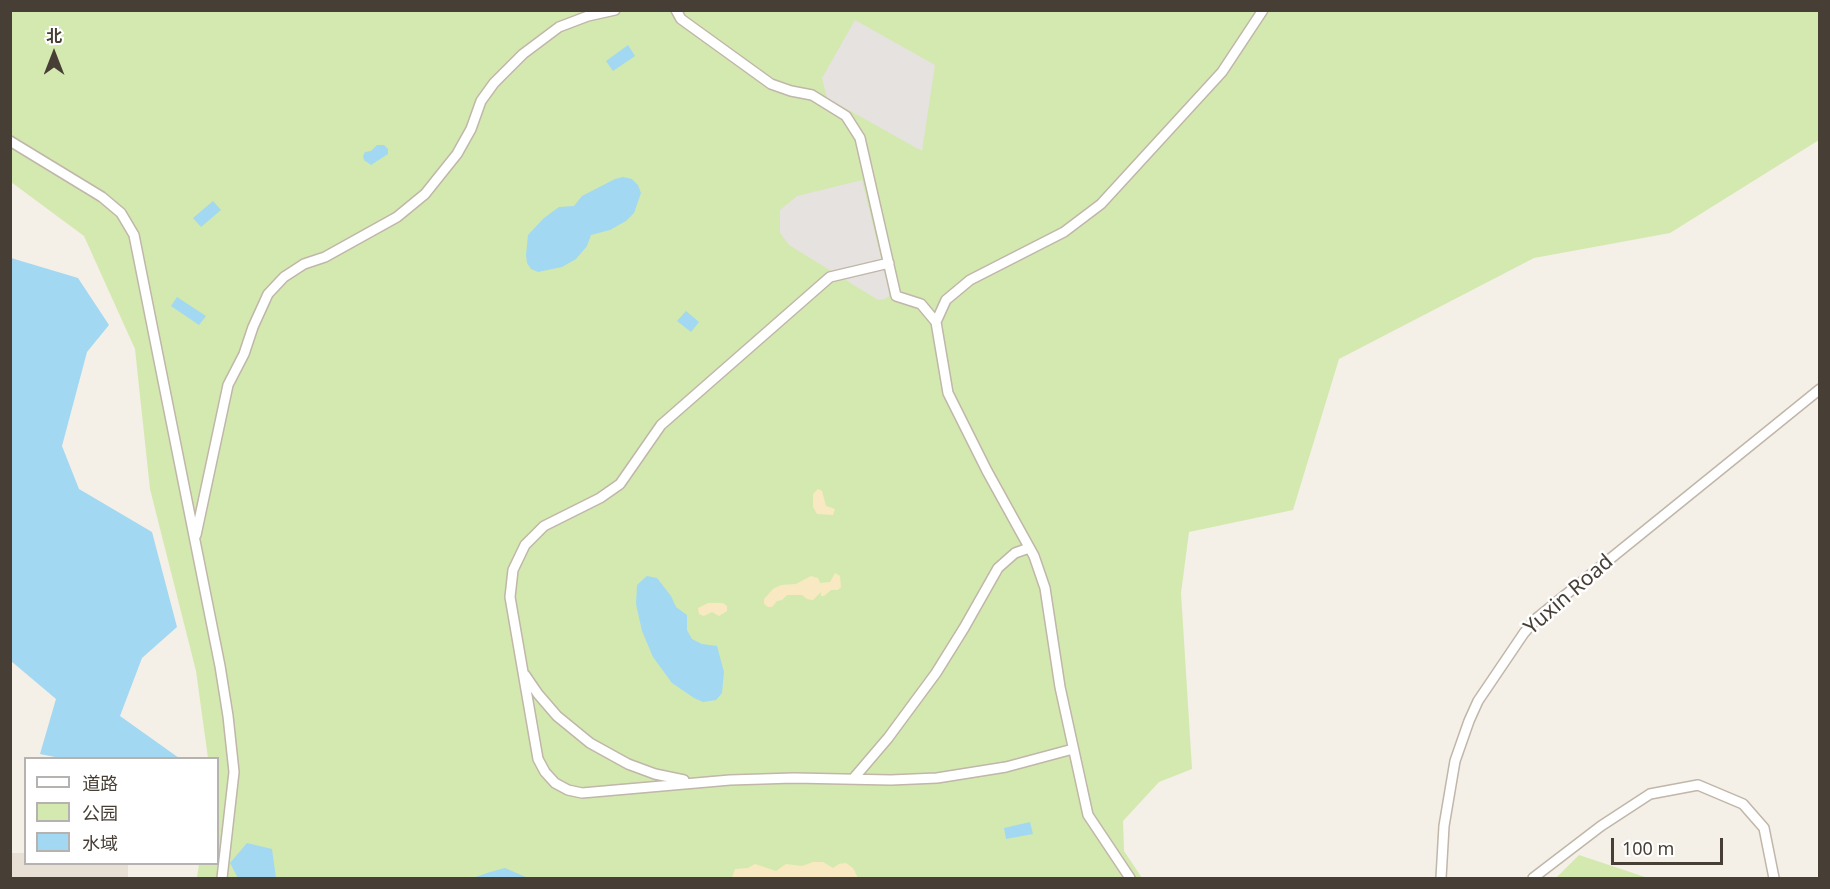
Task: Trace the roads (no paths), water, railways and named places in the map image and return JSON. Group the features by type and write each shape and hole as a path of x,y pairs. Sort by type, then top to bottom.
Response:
{"street":[{"path":"194,540 228,385 244,354 268,294 284,277 304,264 325,257 397,217 425,194 457,154 471,129 481,101 494,83 523,54 559,27 588,16 615,10"},
{"path":"676,10 681,19 771,84 812,95 846,116 860,138 896,296 921,304 936,322 948,393 1029,548 1045,588 1060,687 1088,815 1130,879"},
{"path":"936,322 946,300 970,280 1064,232 1101,204 1222,72 1263,10"},
{"path":"10,141 102,197 121,213 134,235 220,666 234,772 222,879"},
{"path":"889,262 830,277 661,424 628,475 610,492 590,504 556,518 534,535 518,557 510,584 512,611 538,759 545,772 555,783 568,790 582,793 698,782 773,778 914,780 1006,767 1073,749"},
{"name":"Yuxin Road","path":"1441,879 1446,814 1451,780 1459,751 1478,701 1524,633 1537,618 1820,389"},
{"path":"853,779 894,731 936,673 998,568 1009,557 1029,548"},
{"path":"522,670 557,716 596,747 642,770 669,778 698,782"},
{"path":"1533,879 1601,826 1650,794 1698,785 1743,804 1764,828 1774,879"}],"water":[{"path":"628,45 635,56 613,71 606,61"},
{"path":"377,145 384,145 388,149 388,154 371,165 364,160 363,156 365,152 371,151"},
{"path":"623,177 632,179 638,185 641,193 634,213 626,221 610,230 591,235 587,246 576,259 562,267 538,272 531,269 526,255 528,235 544,218 559,207 574,206 582,196"},
{"path":"213,201 221,210 201,227 193,218"},
{"path":"11,258 78,278 109,325 87,352 62,446 79,489 152,532 177,627 142,658 120,716 178,757 55,757 40,754 56,699 11,661"},
{"path":"177,297 206,316 199,325 171,306"},
{"path":"686,311 699,322 691,332 677,321"},
{"path":"647,576 657,578 671,596 676,607 687,615 687,630 692,639 702,644 717,646 724,672 722,693 716,700 703,702 672,683 653,657 642,631 636,604 637,585"},
{"path":"1030,822 1033,834 1006,839 1004,828"},
{"path":"247,843 272,849 276,878 238,878 230,863"},
{"path":"505,868 528,878 473,878 490,872"}]}
